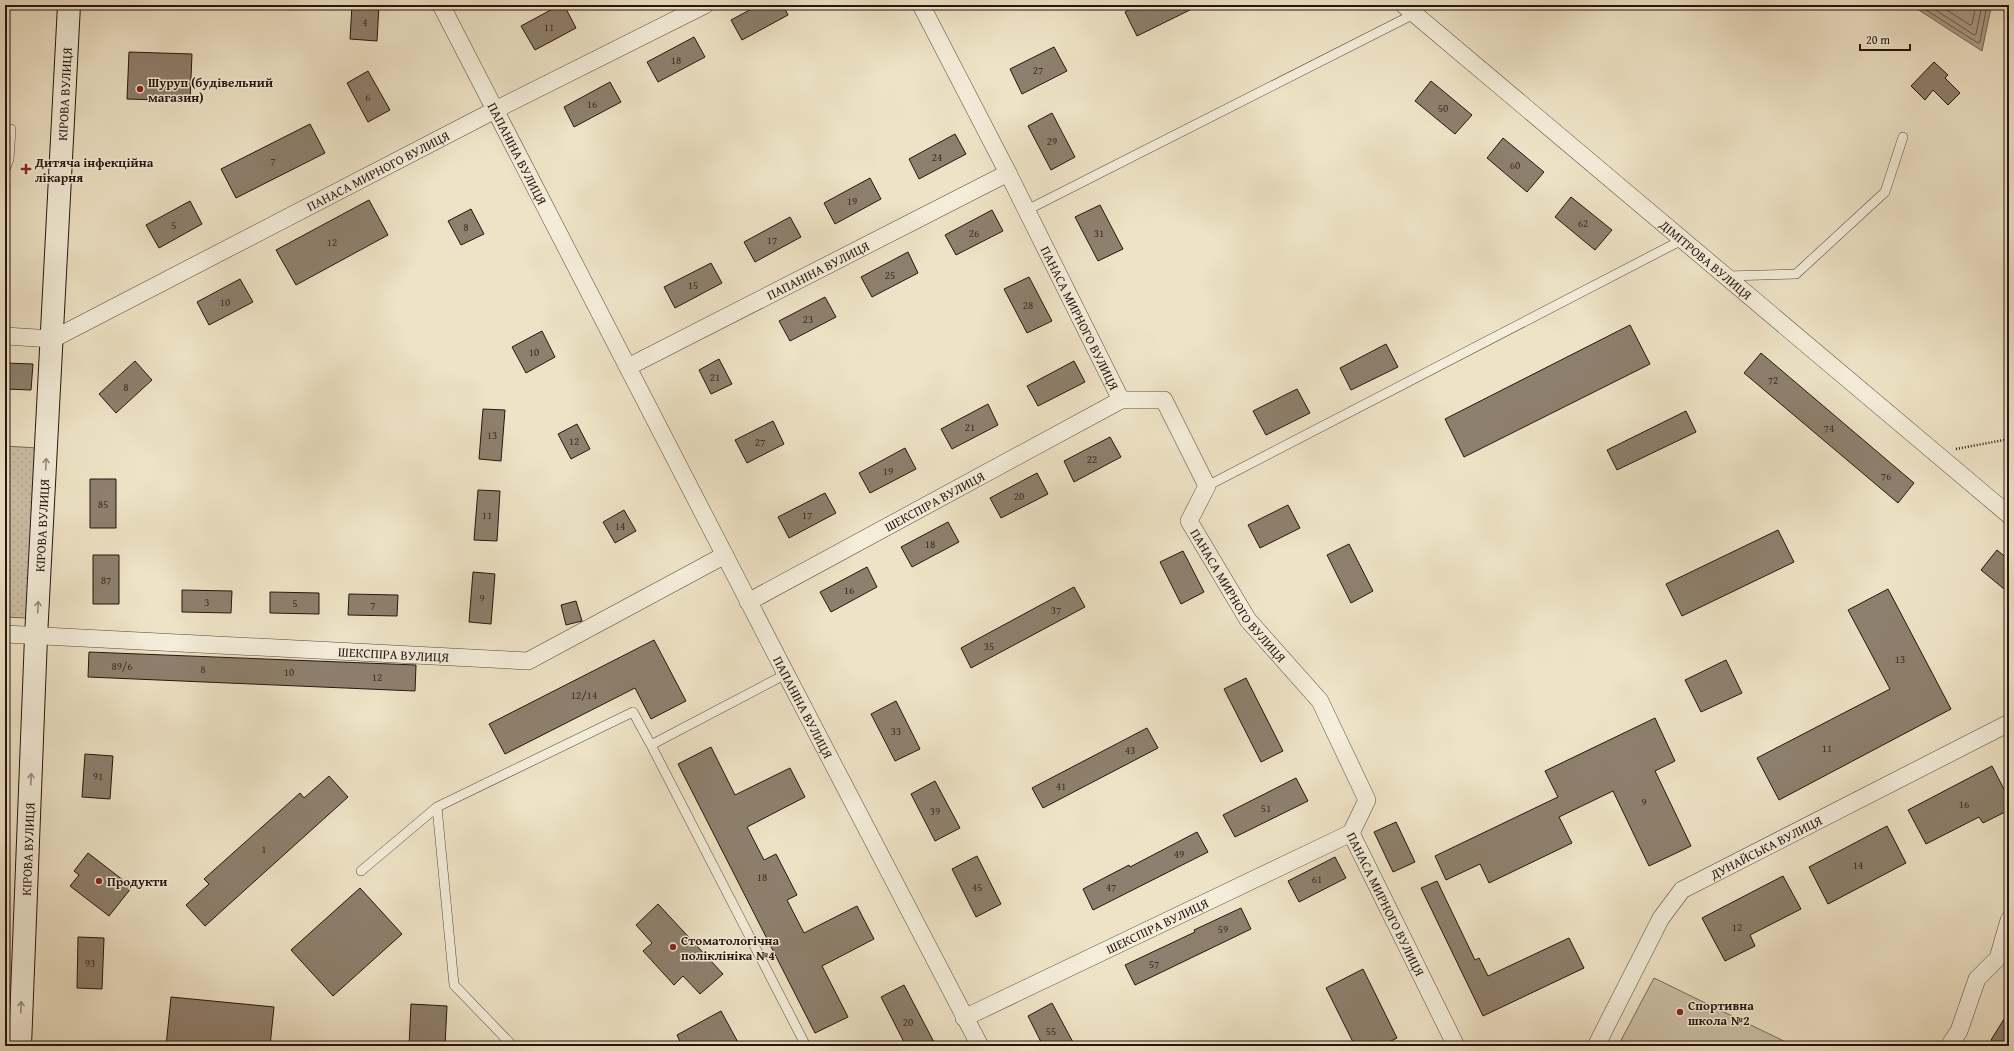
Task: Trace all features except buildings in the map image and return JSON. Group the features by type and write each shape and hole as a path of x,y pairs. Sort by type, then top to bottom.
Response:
{"street":[{"name":"КІРОВА ВУЛИЦЯ","path":"20,1046 36,636 53,338 69,5"},
{"name":"ПАПАНІНА ВУЛИЦЯ","path":"441,5 748,602 964,1018 980,1046"},
{"name":"ПАНАСА МИРНОГО ВУЛИЦЯ","path":"53,338 495,110 704,5"},
{"name":"ПАНАСА МИРНОГО ВУЛИЦЯ","path":"921,5 1027,210 1121,400 1164,400 1207,486 1189,521 1248,620 1320,701 1367,800 1351,833 1456,1046"},
{"name":"ДІМІТРОВА ВУЛИЦЯ","path":"1409,10 2009,515"},
{"name":"ПАПАНІНА ВУЛИЦЯ","path":"628,367 1008,173"},
{"path":"5,336 53,338"},
{"name":"ШЕКСПІРА ВУЛИЦЯ","path":"748,602 1121,400"},
{"name":"ШЕКСПІРА ВУЛИЦЯ","path":"5,634 528,661 725,556"},
{"name":"ДУНАЙСЬКА ВУЛИЦЯ","path":"1596,1046 1660,918 1682,890 2009,723"},
{"name":"ШЕКСПІРА ВУЛИЦЯ","path":"964,1018 1351,833"},
{"path":"1949,1046 1959,1032 1977,979 1998,958 2009,920"}],"lane":[{"path":"1027,210 1409,10"},
{"path":"5,170 9,159 12,129"},
{"path":"1725,276 1796,274 1885,192 1902,137"},
{"path":"1207,486 1682,240"},
{"path":"651,745 786,674"},
{"path":"361,871 437,807 633,712 806,1046"},
{"path":"437,807 454,985 513,1046"}],"path":[{"path":"1936,453 2009,440"}],"shaded area":[{"path":"5,446 37,448 26,618 5,617"},
{"name":"Спортивна школа №2","path":"1654,978 1794,1046 1618,1046"}],"water":[{"path":"1911,5 1990,5 1991,8 1982,51"}],"place":[{"name":"Шуруп (будівельний магазин)","path":"140,89"},
{"name":"Дитяча інфекційна лікарня","path":"26,169"},
{"name":"Продукти","path":"99,881"},
{"name":"Стоматологічна поліклініка №4","path":"673,947"},
{"name":"Спортивна школа №2","path":"1680,1012"}]}
